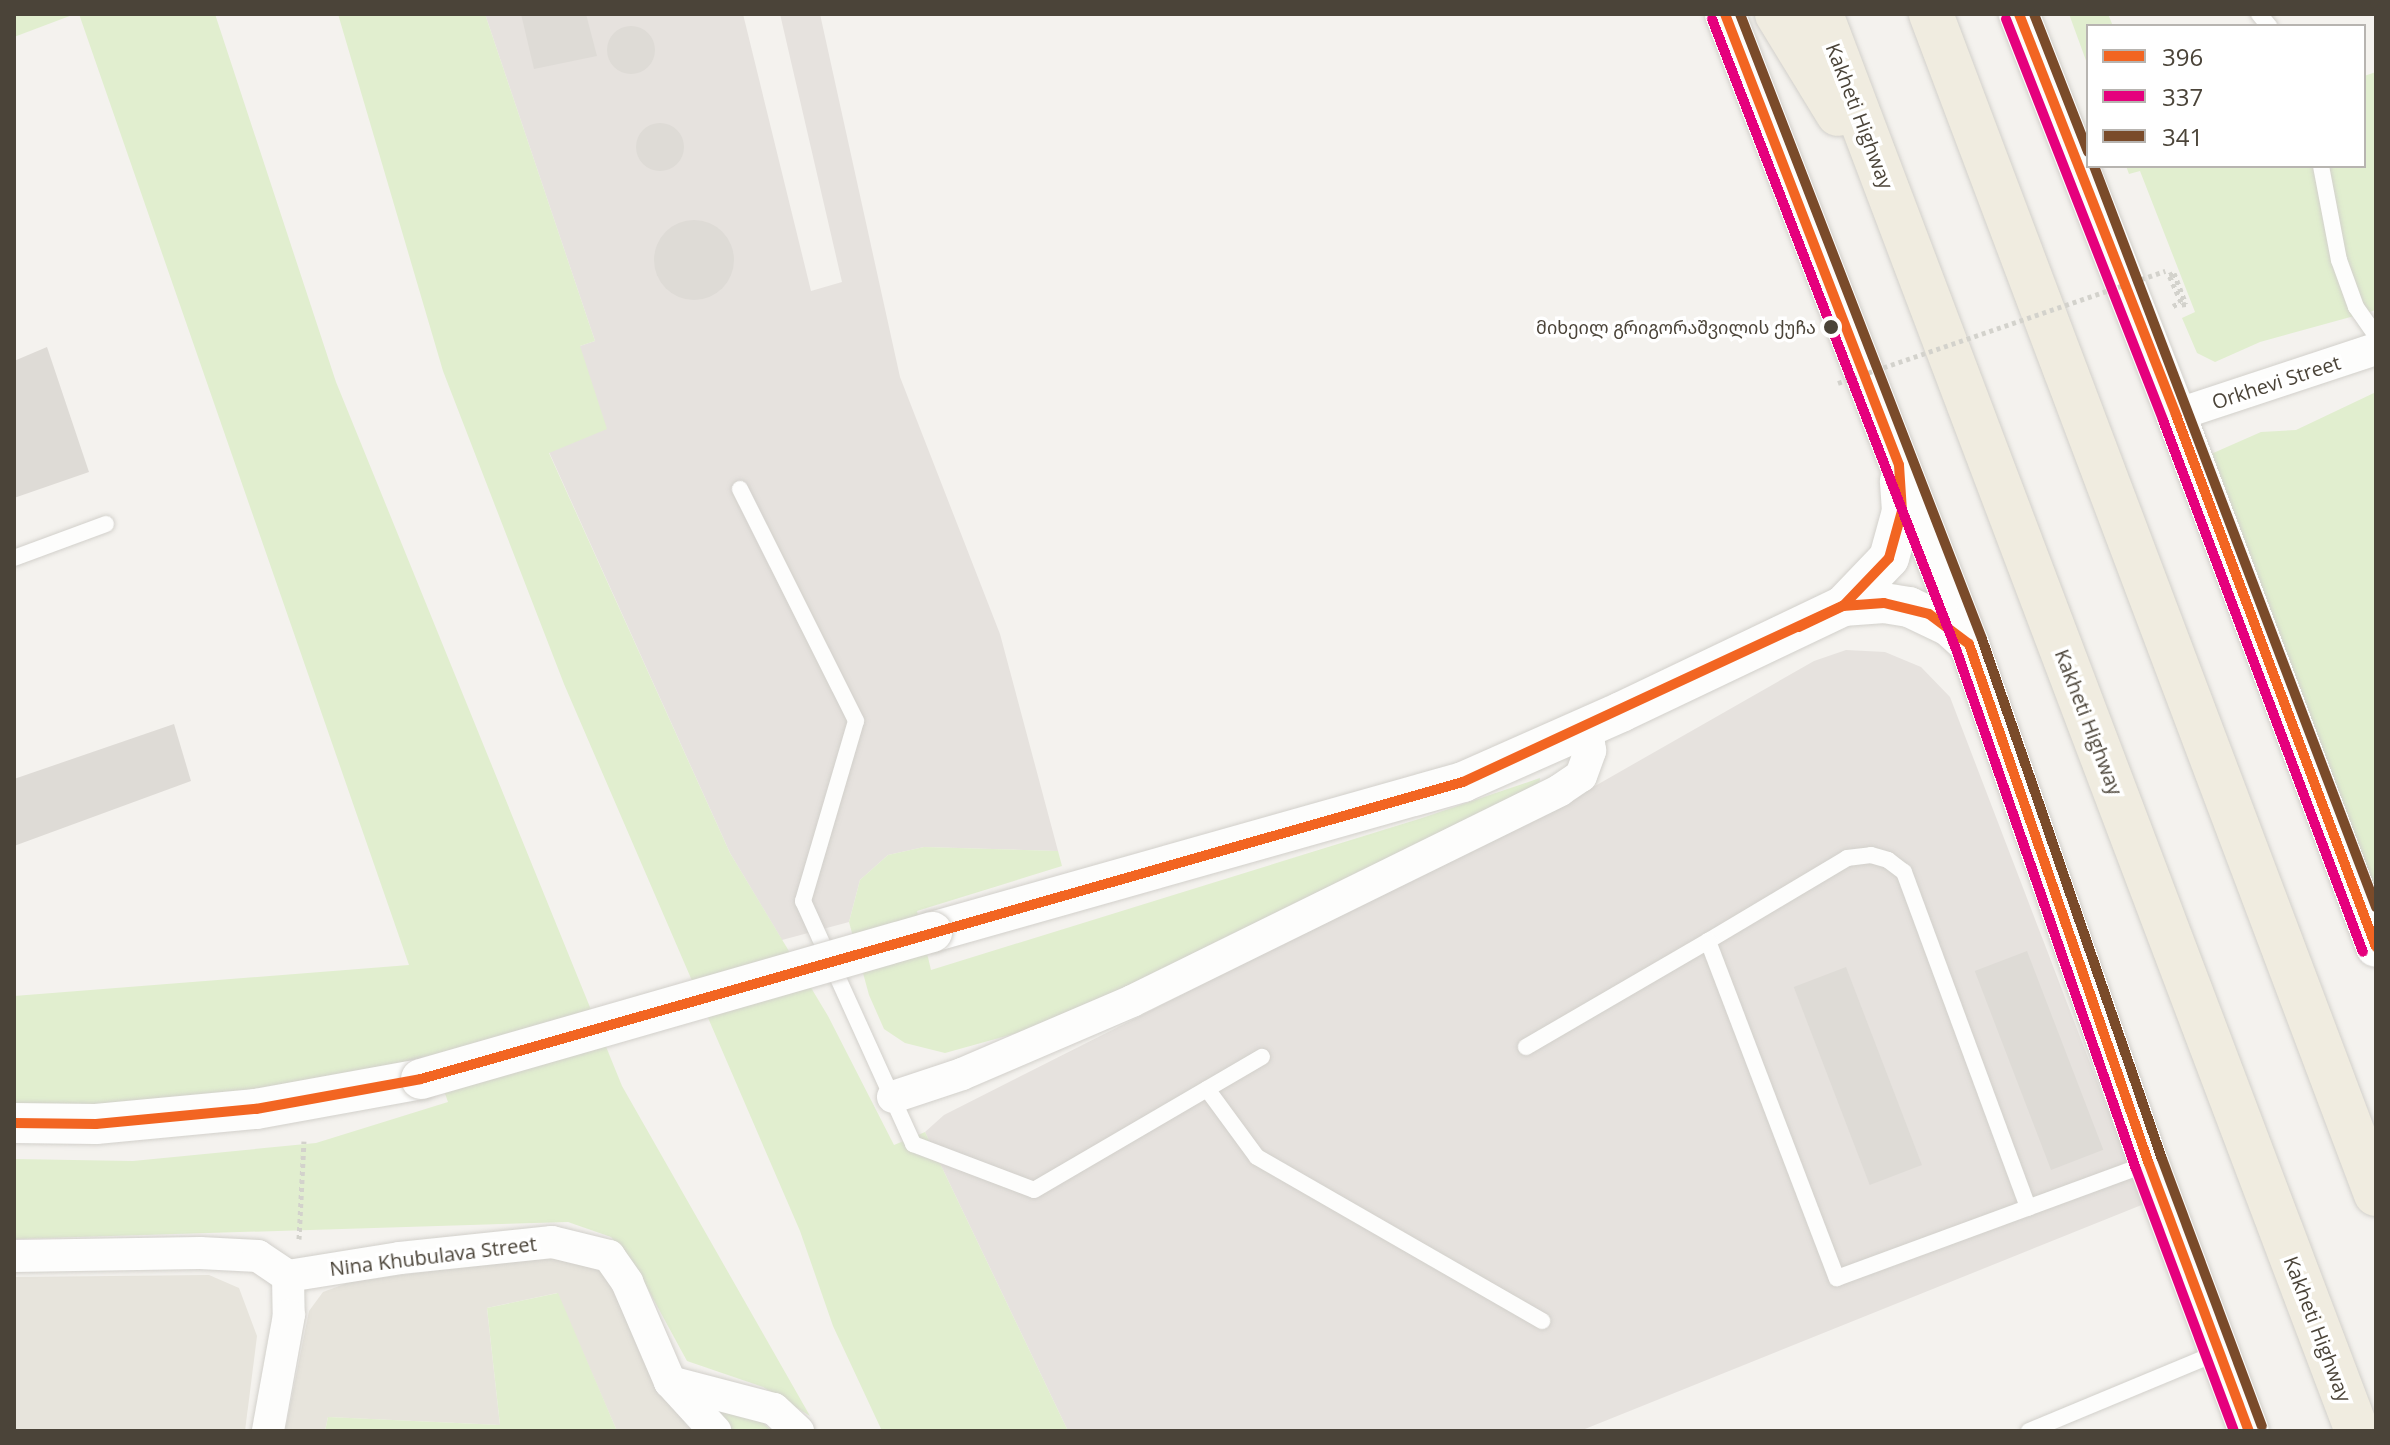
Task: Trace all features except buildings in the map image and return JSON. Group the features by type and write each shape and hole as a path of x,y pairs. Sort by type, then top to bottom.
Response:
{"highway":[{"path":"1777,14 1893,202"},
{"name":"Kakheti Highway","path":"1821,14 2357,1431"},
{"path":"1931,14 2376,1194"}],"street":[{"path":"1725,14 1969,644 2149,1164 2249,1431"},
{"path":"2019,14 2176,415 2376,947"},
{"name":"Orkhevi Street","path":"2176,415 2376,349"},
{"path":"14,1123 96,1124 256,1109 421,1079 1463,782 1843,606 1889,558 1902,511 1899,465"},
{"path":"1843,606 1884,603 1909,607 1949,626 1969,644"},
{"path":"893,1097 962,1074 1132,1001 1560,790 1581,776 1590,751 1587,727"},
{"name":"Nina Khubulava Street","path":"292,1275 552,1242 609,1256 627,1282 670,1382 715,1431"},
{"path":"14,1256 200,1253 258,1256 292,1275 289,1315 268,1431"},
{"path":"670,1382 774,1409 798,1431"}],"lane":[{"path":"2321,168 2339,260 2356,307 2376,336"},
{"path":"740,489 856,721 803,901 913,1144 1034,1190 1262,1057"},
{"path":"14,558 106,524"},
{"path":"1526,1047 1847,858 1871,855 1888,860 1904,872 2028,1208"},
{"path":"1708,941 1837,1278 2149,1164"},
{"path":"1207,1089 1257,1157 1542,1321"},
{"path":"2029,1431 2219,1352"}],"path":[{"path":"1838,383 2165,271 2179,307 2186,304 2174,273 2169,275 2181,302"},
{"path":"292,1275 306,1100"}],"shaded area":[{"path":"485,14 743,14 811,291 842,282 780,14 820,14 900,377 1000,634 1058,851 924,847 888,855 860,880 849,922 782,940 730,853 549,452 580,346 595,341"},
{"path":"1846,650 1885,652 1921,667 1950,697 2144,1204 1580,1431 1068,1431 925,1132 944,1115 1595,786 1814,661"},
{"path":"549,1255 607,1271 685,1424 693,1431 617,1431 557,1293 487,1308 500,1425 328,1417 325,1431 285,1431 309,1311 323,1292 350,1282"},
{"path":"209,1275 239,1288 257,1336 245,1431 14,1431 14,1277"}],"green space":[{"path":"14,14 75,14 14,37"},
{"path":"79,14 215,14 336,382 622,1086 810,1416 763,1387 687,1361 638,1271 611,1237 568,1222 14,1239 14,1159 133,1161 316,1143 448,1102 431,1055 355,1078 255,1095 14,1110 14,996 409,965"},
{"path":"338,14 485,14 595,341 580,346 607,429 549,453 730,853 828,1016 894,1145 925,1132 1068,1431 882,1431 833,1326 800,1231 564,684 443,371"},
{"path":"2069,14 2108,14 2112,24 2086,24 2086,61"},
{"path":"2376,72 2376,310 2260,342 2215,362 2197,353 2182,318 2195,312 2140,171 2129,174 2127,168 2366,168 2366,75"},
{"path":"2376,392 2376,891 2211,454 2261,432 2296,430"},
{"path":"1540,778 1539,790 1109,998 1017,1033 945,1053 905,1043 884,1029 869,995 849,922 860,880 888,855 924,847 1058,851 1062,866 917,911 931,970 1422,818"},
{"path":"558,1293 617,1431 325,1431 328,1417 500,1425 487,1308"},
{"path":"714,1408 756,1416 772,1431 732,1431"}],"transit line":[{"name":"396","path":"1725,14 1899,465 1902,511 1889,558 1843,606 1799,627"},
{"name":"341","path":"1740,14 1982,639 2162,1159 2262,1426"},
{"name":"396","path":"2019,14 2176,415 2376,947"},
{"name":"341","path":"2034,14 2086,147"},
{"name":"337","path":"1712,19 1956,649 2136,1169 2234,1431"},
{"name":"337","path":"2006,19 2163,420 2363,952"},
{"name":"341","path":"2095,168 2376,907"},
{"name":"396","path":"14,1123 96,1124 256,1109 421,1079 1463,782 1843,606 1884,603 1929,614 1969,644 2149,1164 2249,1431"}],"place":[{"name":"მიხეილ გრიგორაშვილის ქუჩა","path":"1831,327"}]}
